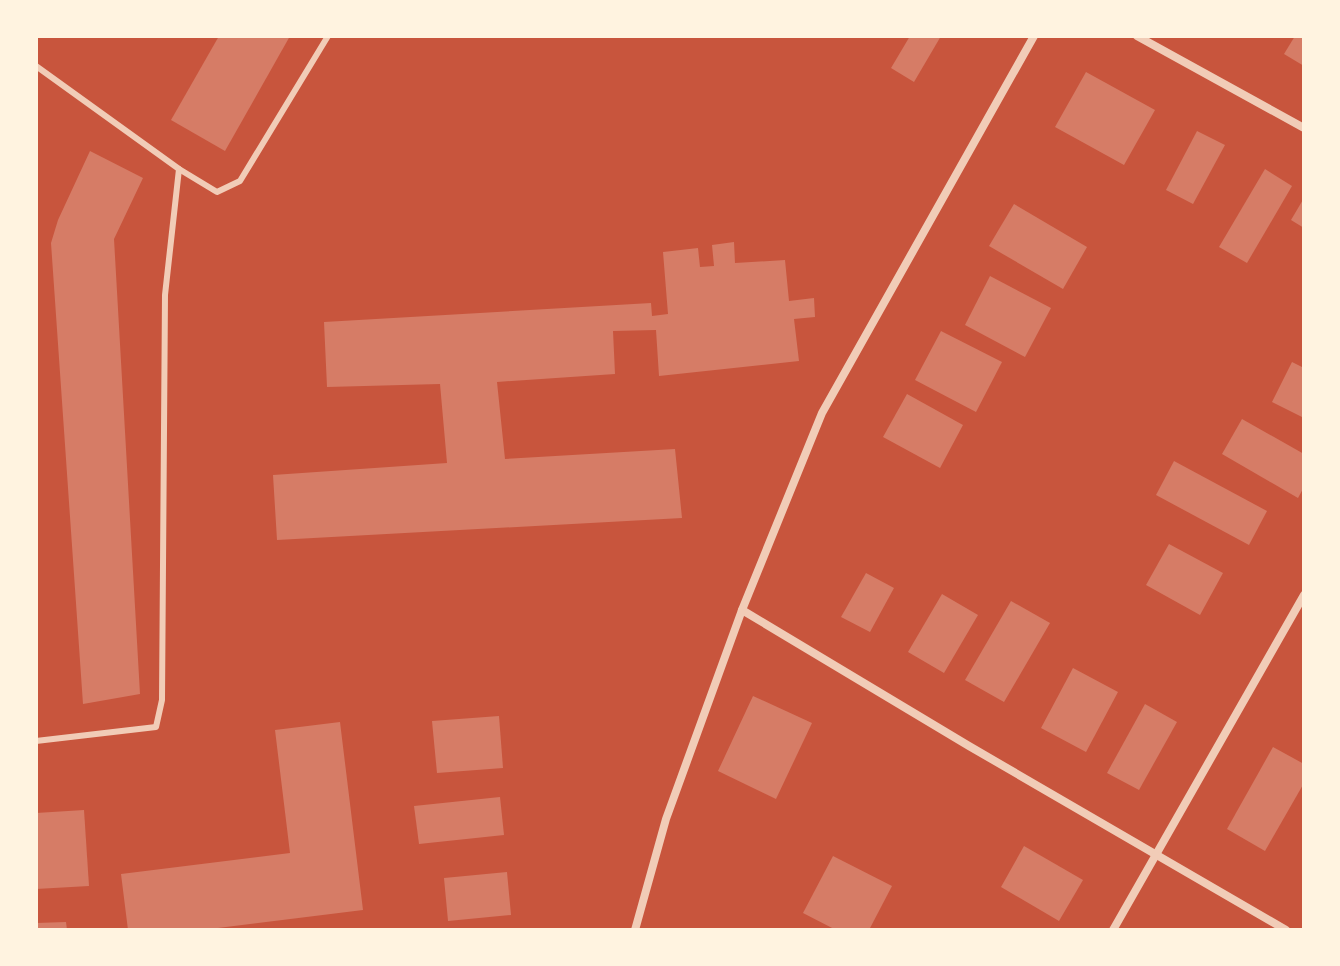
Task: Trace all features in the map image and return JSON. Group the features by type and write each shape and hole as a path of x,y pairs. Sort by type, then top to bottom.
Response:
{"street":[{"path":"635,930 666,819 742,610 822,413 1034,36"},
{"path":"1137,36 1304,128"},
{"path":"1113,930 1304,595"},
{"path":"742,610 1286,930"}],"lane":[{"path":"36,66 179,169 217,192 240,181 328,36"},
{"path":"36,741 156,727 162,700 165,295 179,169"}],"building":[{"path":"219,36 290,36 225,151 171,120"},
{"path":"910,36 941,36 914,82 891,68"},
{"path":"1295,36 1304,36 1304,66 1284,54"},
{"path":"1086,72 1155,110 1124,165 1055,127"},
{"path":"1197,131 1225,145 1193,204 1166,190"},
{"path":"90,151 143,178 114,239 140,694 83,704 51,243 58,220"},
{"path":"1265,169 1292,186 1247,263 1219,247"},
{"path":"1304,198 1304,228 1291,220"},
{"path":"1014,204 1087,247 1063,289 989,246"},
{"path":"734,242 735,263 785,260 789,301 814,298 815,317 794,319 799,361 659,376 656,330 613,331 615,374 497,382 505,459 675,449 682,518 277,540 273,475 447,463 440,384 327,387 324,322 651,303 652,316 668,314 663,252 698,248 700,267 714,266 712,245"},
{"path":"990,276 1051,308 1025,357 965,325"},
{"path":"941,331 1002,362 976,412 915,380"},
{"path":"1292,362 1304,368 1304,418 1272,402"},
{"path":"907,394 963,425 940,468 883,437"},
{"path":"1242,419 1304,454 1304,487 1298,498 1222,454"},
{"path":"1174,461 1267,511 1249,545 1156,495"},
{"path":"1169,544 1223,573 1200,615 1146,585"},
{"path":"866,573 894,588 870,632 841,617"},
{"path":"942,594 978,615 944,673 908,652"},
{"path":"1011,601 1050,623 1004,702 965,680"},
{"path":"1073,668 1118,692 1086,752 1041,728"},
{"path":"753,696 812,723 776,799 718,771"},
{"path":"1145,704 1177,722 1139,790 1107,773"},
{"path":"499,716 503,768 437,773 432,721"},
{"path":"340,722 363,910 202,930 128,930 121,874 290,853 275,730"},
{"path":"1273,747 1304,764 1304,783 1265,851 1227,829"},
{"path":"500,797 504,835 419,844 414,806"},
{"path":"84,810 89,886 36,889 36,813"},
{"path":"1024,846 1083,880 1059,921 1001,887"},
{"path":"833,856 892,886 869,930 836,930 803,913"},
{"path":"507,872 511,915 448,921 444,878"},
{"path":"66,922 67,930 36,930 36,923"}]}
